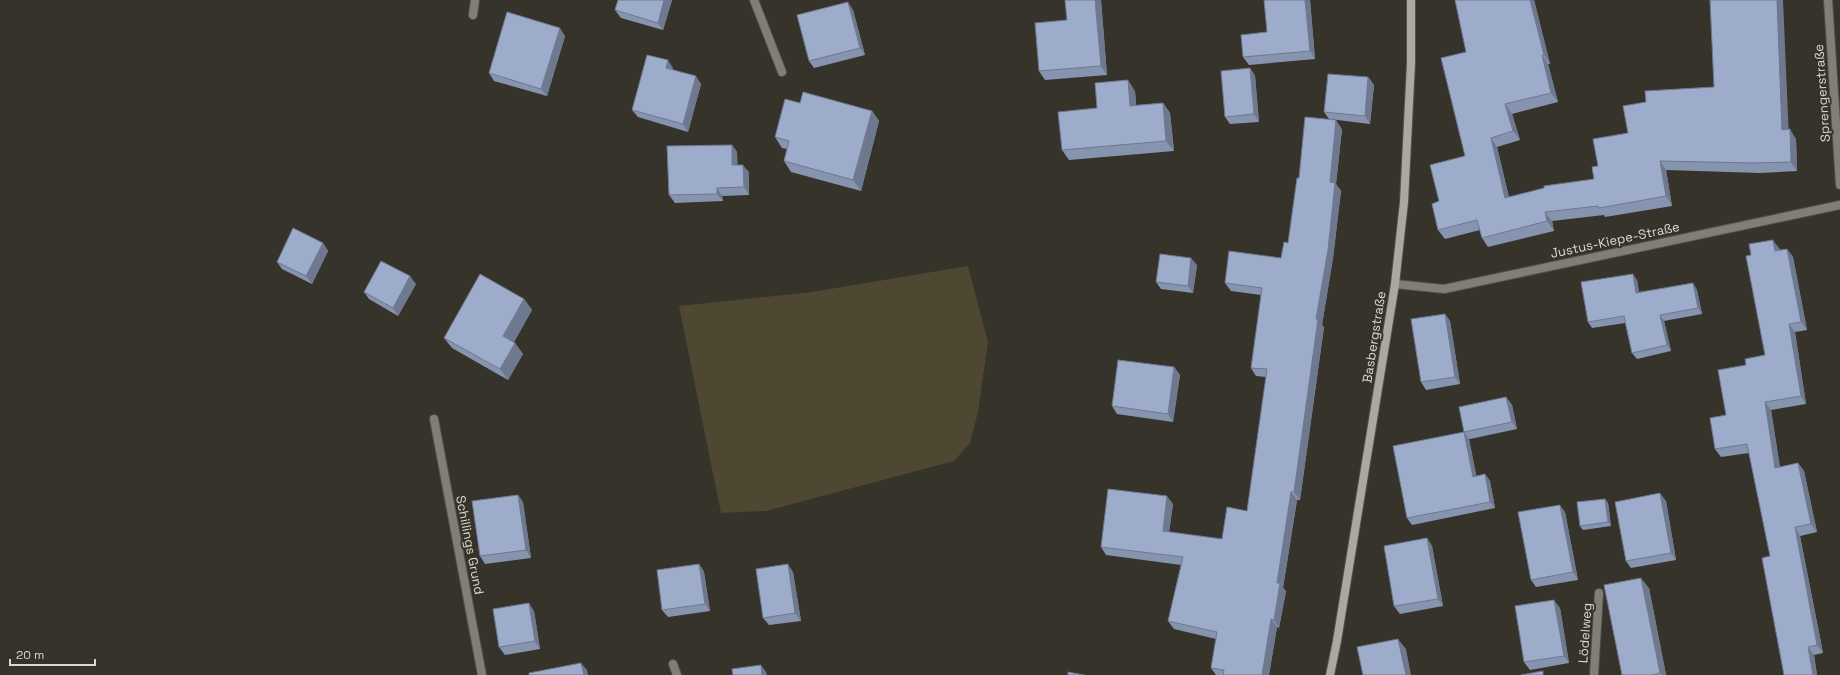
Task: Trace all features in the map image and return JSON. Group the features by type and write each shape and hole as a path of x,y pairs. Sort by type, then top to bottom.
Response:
{"main road":[{"name":"Basbergstraße","path":"1330,675 1395,284 1404,202 1412,63 1411,0"}],"street":[{"path":"473,15 475,0"},
{"path":"754,0 782,72"},
{"name":"Sprengerstraße","path":"1828,0 1840,185"},
{"name":"Justus-Kiepe-Straße","path":"1395,284 1444,289 1840,205"},
{"name":"Schillings Grund","path":"434,419 482,675"},
{"name":"Lödelweg","path":"1594,675 1599,593"},
{"path":"673,664 677,675"}],"shaded area":[{"path":"968,266 988,342 978,412 970,443 954,461 766,511 721,513 679,306 812,292"}],"building":[{"path":"618,0 664,0 658,23 615,10"},
{"path":"1065,0 1095,0 1101,66 1039,71 1035,23 1067,20"},
{"path":"1264,0 1305,0 1310,51 1243,57 1241,35 1267,32"},
{"path":"1455,0 1530,0 1544,55 1542,55 1551,93 1505,104 1513,131 1491,138 1505,198 1544,188 1544,186 1594,179 1592,167 1598,166 1593,139 1628,133 1623,106 1646,102 1645,91 1714,87 1710,0 1777,0 1782,130 1790,129 1791,162 1753,163 1660,161 1666,196 1599,208 1598,206 1545,212 1547,221 1482,238 1477,220 1438,230 1432,204 1439,201 1430,165 1465,156 1441,58 1466,52"},
{"path":"848,2 860,48 809,61 797,15"},
{"path":"507,12 560,28 541,89 489,73"},
{"path":"647,55 668,60 666,68 696,76 683,124 632,110"},
{"path":"1250,68 1254,114 1225,117 1221,71"},
{"path":"1328,74 1368,77 1365,116 1324,112"},
{"path":"1128,80 1130,106 1163,103 1166,141 1062,150 1058,112 1097,108 1095,83"},
{"path":"803,92 872,111 853,180 784,161 789,141 775,137 785,99 800,103"},
{"path":"1305,117 1336,120 1330,182 1335,183 1328,250 1316,319 1318,319 1294,492 1291,492 1277,583 1280,583 1274,620 1271,619 1262,675 1223,675 1224,670 1211,668 1217,632 1168,621 1183,557 1101,547 1108,489 1167,496 1163,531 1222,539 1227,507 1247,511 1267,369 1251,368 1262,288 1225,283 1229,251 1281,258 1284,242 1288,243 1297,178 1299,178"},
{"path":"732,145 732,165 743,165 744,187 717,188 717,194 669,195 667,146"},
{"path":"293,228 323,243 306,276 277,262"},
{"path":"1773,240 1775,251 1787,249 1801,322 1789,324 1801,396 1765,402 1775,468 1798,463 1811,524 1795,527 1817,645 1808,647 1813,675 1784,675 1762,558 1770,556 1747,444 1715,449 1710,418 1726,415 1718,370 1746,365 1745,359 1765,355 1746,256 1751,255 1749,244"},
{"path":"1160,254 1191,258 1188,286 1156,282"},
{"path":"381,261 410,276 393,308 364,292"},
{"path":"480,274 524,299 503,336 515,343 500,369 444,338"},
{"path":"1633,274 1636,293 1693,283 1698,308 1660,315 1667,345 1632,353 1624,316 1588,322 1581,282"},
{"path":"1445,314 1455,377 1421,382 1411,319"},
{"path":"1118,360 1174,367 1168,414 1112,406"},
{"path":"1506,397 1512,422 1464,432 1459,407"},
{"path":"1464,432 1473,477 1485,474 1490,502 1407,518 1393,446"},
{"path":"1660,493 1671,553 1626,561 1615,502"},
{"path":"518,495 526,550 480,556 472,501"},
{"path":"1605,499 1608,522 1580,526 1577,502"},
{"path":"1560,505 1573,572 1531,580 1518,512"},
{"path":"1427,538 1438,599 1394,606 1384,546"},
{"path":"699,564 705,604 662,610 657,570"},
{"path":"788,564 795,613 763,618 756,569"},
{"path":"1641,578 1660,673 1652,675 1622,675 1604,585"},
{"path":"1554,600 1564,656 1524,662 1515,606"},
{"path":"529,603 535,641 499,647 493,609"},
{"path":"1398,639 1406,675 1363,675 1357,647"},
{"path":"581,663 584,675 529,675 529,673"},
{"path":"761,665 762,675 733,675 732,669"},
{"path":"1543,671 1543,675 1521,675"},
{"path":"1068,672 1084,675 1068,675"}]}
